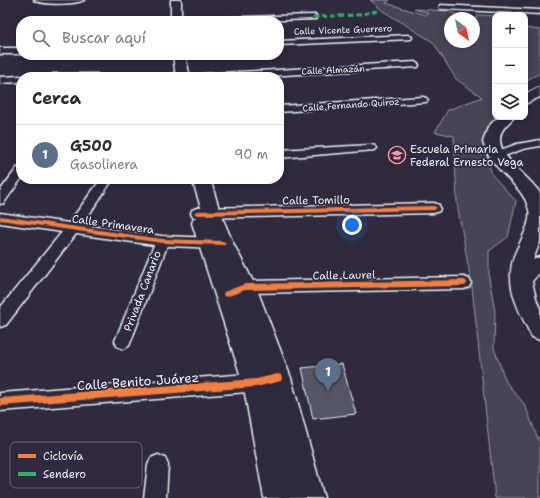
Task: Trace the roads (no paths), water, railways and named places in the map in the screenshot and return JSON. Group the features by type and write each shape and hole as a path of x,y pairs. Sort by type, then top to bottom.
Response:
{"main road":[{"path":"168,0 168,16"},
{"path":"176,0 176,16"},
{"path":"170,60 172,72"},
{"path":"180,60 182,72"},
{"path":"528,98 540,91"},
{"path":"504,120 496,127 491,142 496,155 532,194 539,212 536,228 524,257 521,282 533,302 540,330"},
{"path":"191,184 236,290 308,498"},
{"path":"201,184 204,212"},
{"path":"267,381 279,498"}],"street":[{"path":"38,0 56,2 80,0"},
{"path":"443,8 540,12"},
{"path":"284,18 313,17"},
{"name":"Calle Vicente Guerrero","path":"284,43 408,38"},
{"path":"0,51 16,51"},
{"name":"Calle Almazán","path":"284,72 415,65"},
{"path":"0,80 16,79"},
{"name":"Calle Fernando Quiroz","path":"284,109 423,100"},
{"path":"496,155 521,146 540,143"},
{"path":"284,154 371,148"},
{"path":"0,200 16,178"},
{"path":"0,320 73,228 104,184"},
{"name":"Calle Tomillo","path":"204,212 434,208"},
{"name":"Calle Primavera","path":"0,218 162,241 216,243"},
{"name":"Privada Canario","path":"123,341 162,241"},
{"path":"521,282 540,263"},
{"name":"Calle Laurel","path":"236,290 464,283"},
{"name":"Calle Benito Juárez","path":"0,402 267,381"},
{"path":"155,498 158,465"}],"place":[{"name":"Escuela Primaria Federal Ernesto Vega","path":"397,155"},
{"name":"G500","path":"328,391"}]}
